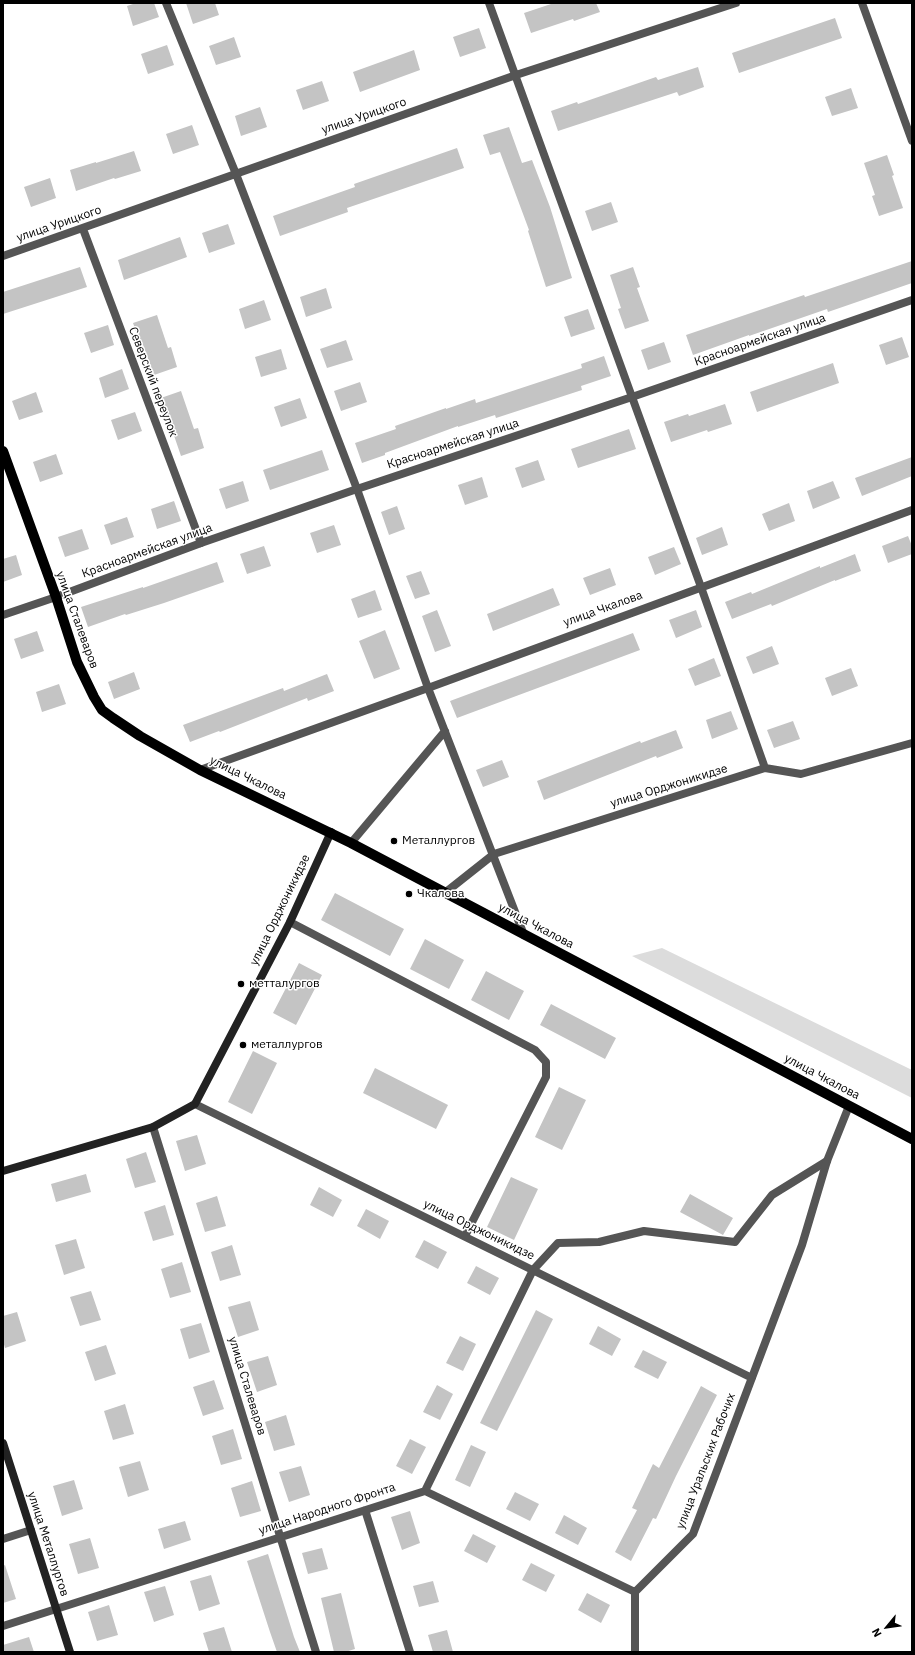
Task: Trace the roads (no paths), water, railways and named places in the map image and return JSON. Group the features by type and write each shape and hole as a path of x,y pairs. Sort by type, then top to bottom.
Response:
{"main road":[{"name":"улица Сталеваров","path":"3,451 56,597 77,662 102,710 140,736 200,770"},
{"name":"улица Чкалова","path":"200,770 331,832 912,1139"},
{"name":"улица Орджоникидзе","path":"195,1104 290,922 331,832"},
{"path":"3,1171 153,1127 195,1104"},
{"name":"улица Металлургов","path":"3,1443 70,1652"}],"street":[{"path":"166,3 236,174 357,489 428,688 494,854 524,935"},
{"path":"489,3 701,587 765,768"},
{"name":"улица Урицкого","path":"3,256 516,75 736,3"},
{"path":"862,3 908,117 912,141"},
{"name":"Северский переулок","path":"83,229 201,543"},
{"name":"Красноармейская улица","path":"3,615 201,543 357,489 632,398 912,300"},
{"name":"улица Чкалова","path":"200,770 912,510"},
{"path":"351,843 445,731"},
{"name":"улица Орджоникидзе","path":"446,892 494,854 765,768 801,774 912,743"},
{"path":"290,922 535,1050 546,1062 546,1077 465,1236"},
{"name":"улица Орджоникидзе","path":"195,1104 752,1378"},
{"name":"улица Уральских Рабочих","path":"635,1592 693,1534 802,1245 827,1161 849,1106"},
{"name":"улица Сталеваров","path":"153,1127 316,1652"},
{"path":"635,1652 635,1592 425,1491 533,1270 558,1243 599,1242 644,1231 734,1242 772,1195 827,1161"},
{"name":"улица Народного Фронта","path":"3,1626 57,1610 425,1491"},
{"path":"365,1510 410,1652"},
{"path":"3,1539 31,1530"}],"place":[{"name":"Металлургов","path":"394,841"},
{"name":"Чкалова","path":"409,894"},
{"name":"метталургов","path":"241,984"},
{"name":"металлургов","path":"243,1045"}]}
